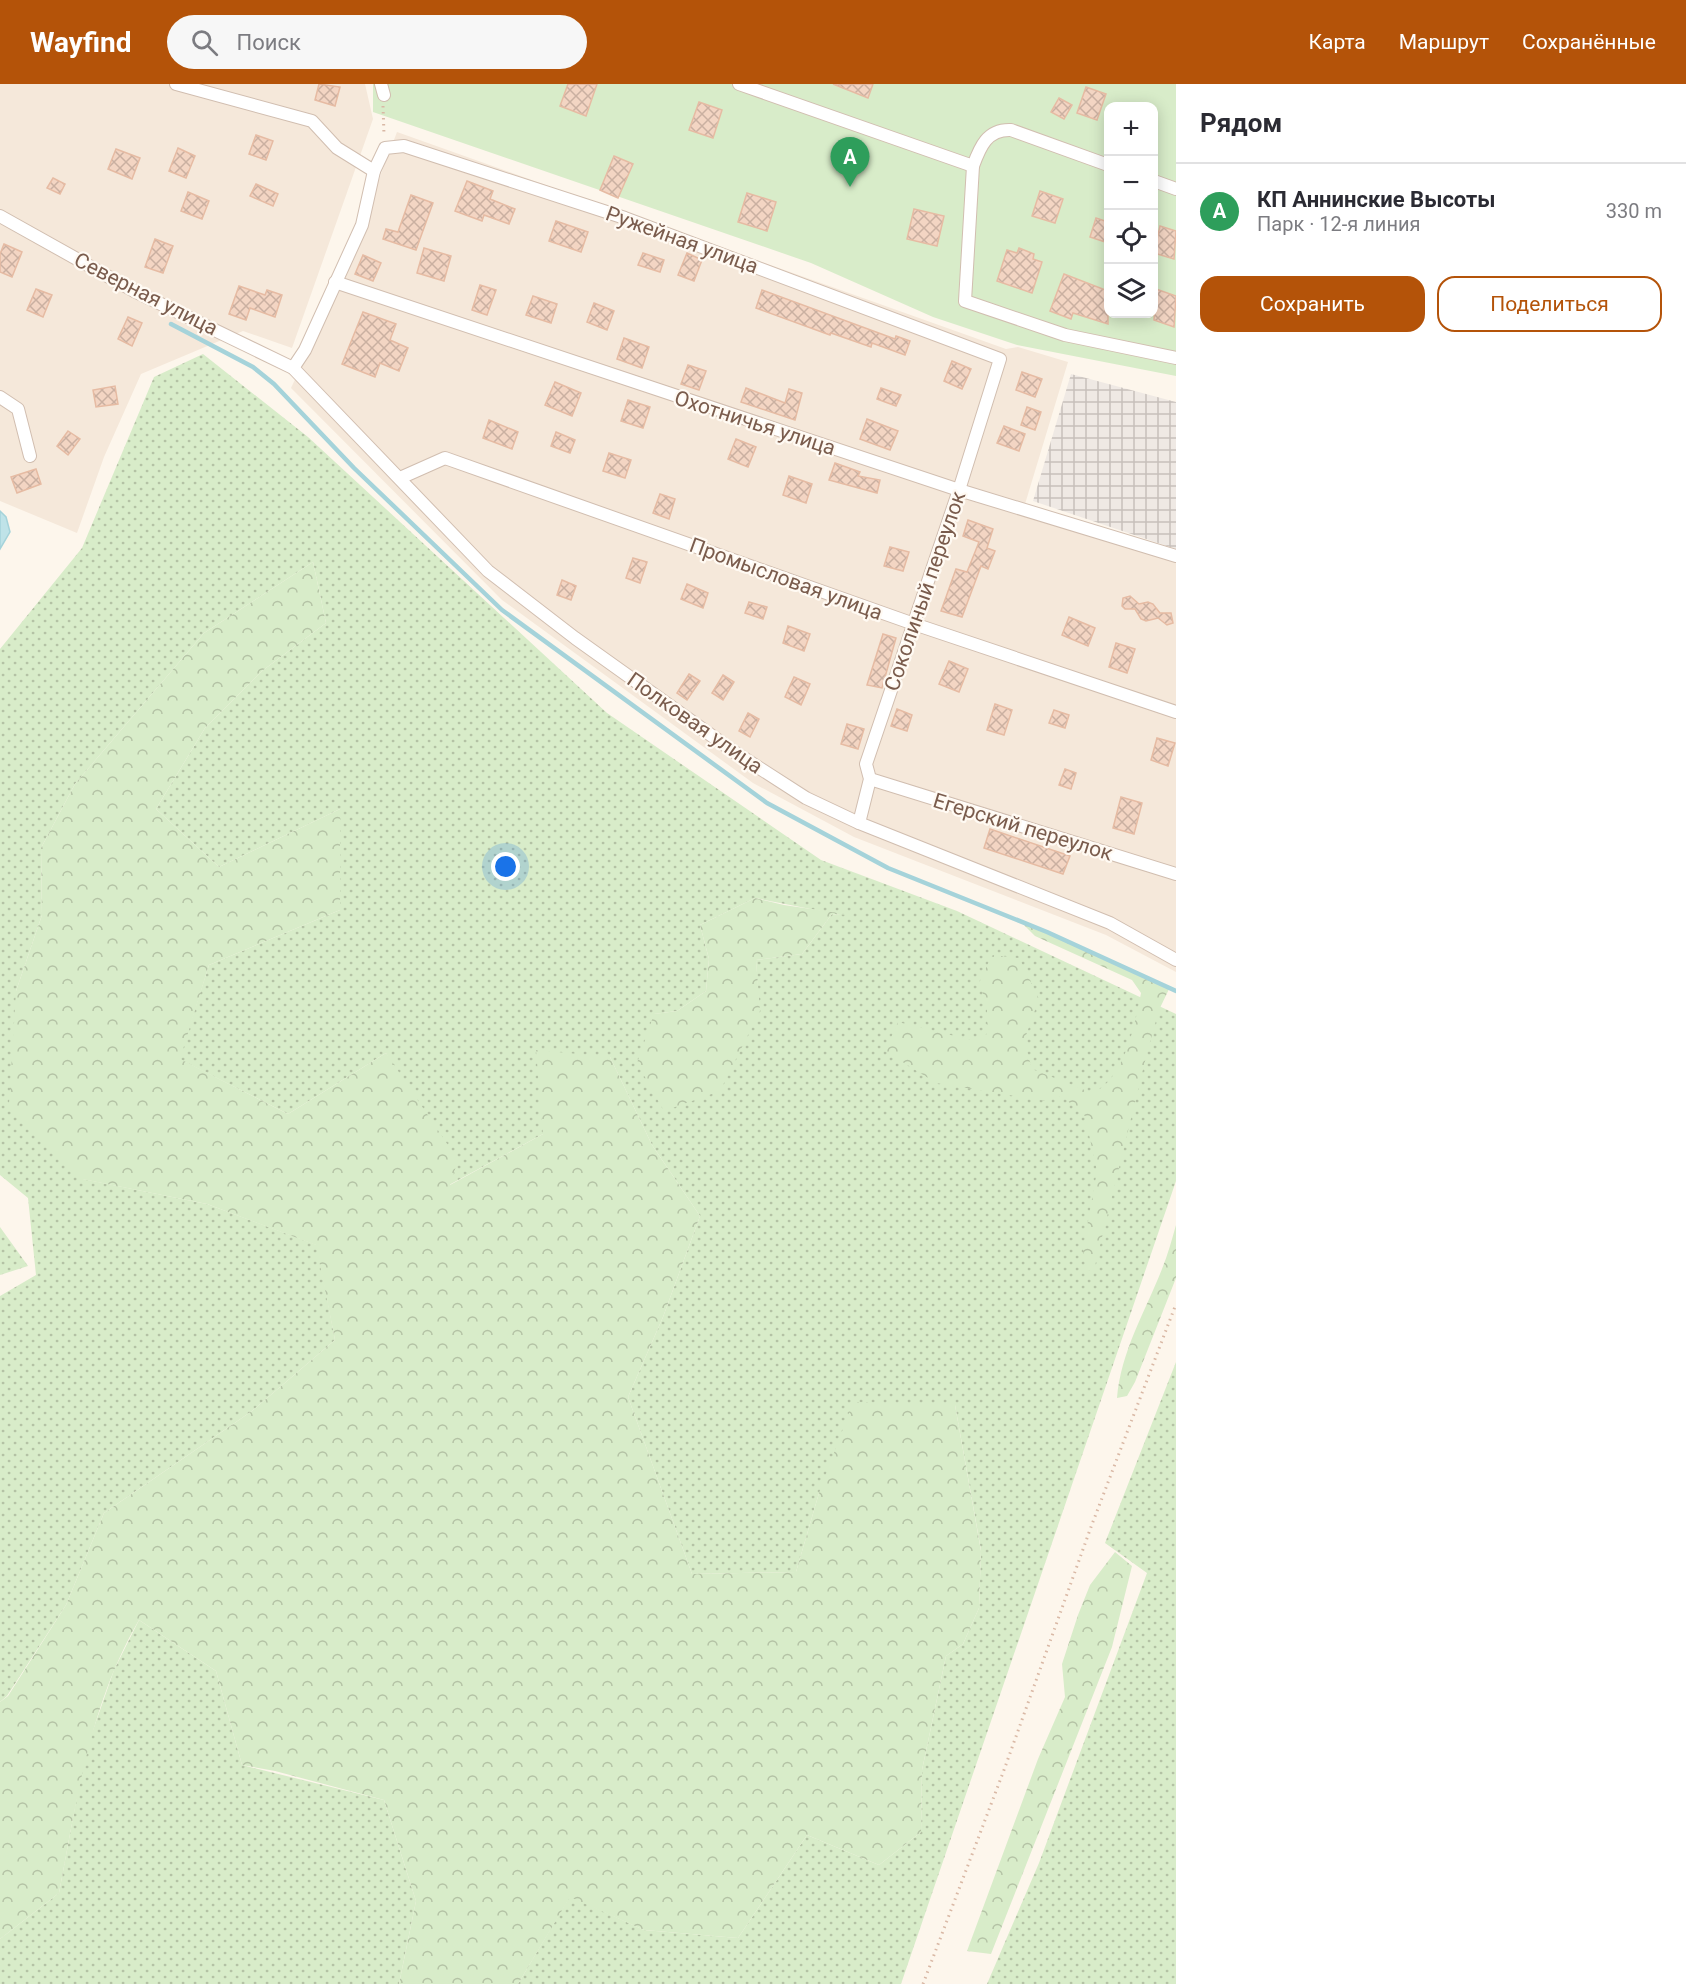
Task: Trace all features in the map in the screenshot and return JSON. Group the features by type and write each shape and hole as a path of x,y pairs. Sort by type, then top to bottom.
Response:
{"street":[{"path":"176,84 312,121 337,148 374,171"},
{"path":"739,84 973,166"},
{"path":"1104,164 1011,130 1002,129 986,138 980,146 973,166 965,300 1065,335 1176,358"},
{"name":"Ружейная улица","path":"385,148 404,146 625,218 1000,359"},
{"path":"293,368 305,350 362,225 374,171 385,148"},
{"path":"1158,182 1176,189"},
{"name":"Северная улица","path":"0,216 134,291 293,368"},
{"name":"Охотничья улица","path":"335,282 958,490 1176,556"},
{"name":"Соколиный переулок","path":"860,823 870,779 866,764 1000,359"},
{"name":"Полковая улица","path":"293,368 488,571 575,638 736,753 806,798 860,823 1110,923 1176,960"},
{"path":"0,397 9,400 18,410 30,456"},
{"name":"Промысловая улица","path":"400,478 445,458 914,624 1176,712"},
{"name":"Егерский переулок","path":"870,779 1176,874"}],"path":[{"path":"382,89 385,148"},
{"path":"923,1984 1004,1770 1091,1527 1176,1304"}],"shaded area":[{"path":"0,84 365,84 373,119 292,348 243,331 141,374 104,457 77,533 0,501"},
{"path":"397,132 1006,349 1018,347 1068,362 1022,514 1176,562 1176,972 1106,935 854,837 753,783 502,600 291,388 334,297"},
{"path":"1071,374 1176,402 1176,549 1033,501"}],"green space":[{"path":"373,84 1176,84 1176,376 1017,345 933,317 811,263 373,112"},
{"path":"203,354 308,437 607,713 821,860 957,911 1176,1014 1176,1181 901,1984 518,1984 570,1896 644,1930 738,1938 807,1835 879,1865 921,1832 922,1770 946,1656 963,1644 979,1608 981,1550 955,1405 819,1493 796,1572 692,1574 628,1397 663,1317 700,1216 652,1145 610,1057 543,1134 449,1185 386,1053 288,1114 179,1059 209,965 340,910 340,809 219,867 156,809 205,728 262,671 326,623 313,562 204,633 75,784 41,848 42,915 16,991 83,1179 207,1204 317,1245 335,1340 252,1411 104,1513 66,1605 7,1696 0,1702 0,1296 36,1275 28,1198 0,1175 0,649 82,548 154,377","holes":["755,898 841,915 832,914 802,954 756,960 759,1011 654,1014 677,1011 706,991 709,959 700,925"]},
{"path":"313,562 326,623 262,671 205,728 156,809 219,867 340,809 340,910 209,965 180,1059 288,1114 386,1053 458,1160 450,1185 543,1134 536,1050 610,1057 652,1145 700,1216 663,1317 628,1397 692,1574 796,1572 819,1493 853,1402 955,1405 981,1551 979,1608 963,1644 946,1656 922,1770 921,1832 879,1865 807,1835 738,1938 644,1930 570,1897 518,1984 399,1984 416,1901 384,1800 275,1771 242,1765 216,1671 139,1620 108,1685 87,1753 59,1893 0,1939 0,1702 8,1696 66,1605 104,1513 252,1411 335,1340 316,1245 207,1204 82,1179 9,1104 16,991 42,915 41,848 75,784 204,633"},
{"path":"755,898 784,905 852,915 832,914 802,954 756,960 760,1011 720,1091 664,1111 637,1063 654,1014 677,1011 706,991 709,959 700,925"},
{"path":"1021,922 1170,987 1159,1010 1148,1049 1094,1270 1086,1271 1083,1249 1097,1171 1085,1116 1062,1096 1046,1101 936,1083 885,1051 898,1022 971,1040 987,1034 987,1005 979,983 992,955 1019,958 1039,999 1024,1041 1032,1069 1092,1093 1103,1087 1112,1077 1126,1050 1141,993 1132,980 1035,936"},
{"path":"1176,1225 1176,1278 1135,1382 1127,1396 1117,1398 1123,1364 1162,1269"},
{"path":"0,1227 28,1266 0,1275"},
{"path":"1176,1362 1176,1984 987,1984 1039,1863 1147,1573 1105,1543"},
{"path":"1115,1552 1132,1566 1112,1647 991,1954 967,1951 1038,1759 1065,1697 1062,1664 1078,1615 1090,1585"},
{"path":"139,1620 216,1671 242,1765 384,1800 416,1901 399,1984 0,1984 0,1939 59,1893 85,1753 114,1670"}],"water":[{"path":"0,511 6,517 10,532 0,549"}],"building":[{"path":"319,84 340,87 335,106 315,100"},
{"path":"568,84 597,84 586,116 560,106"},
{"path":"833,84 873,84 868,98"},
{"path":"1086,87 1106,94 1097,120 1077,113"},
{"path":"1059,98 1072,105 1064,119 1051,112"},
{"path":"699,102 722,110 713,138 689,130"},
{"path":"256,135 273,141 266,160 249,154"},
{"path":"178,148 195,156 186,178 169,171"},
{"path":"116,149 140,158 132,179 108,169"},
{"path":"614,156 633,164 618,198 600,190"},
{"path":"53,178 65,184 60,194 47,188"},
{"path":"467,181 493,191 490,199 515,209 509,224 484,215 482,221 455,211"},
{"path":"256,184 278,194 273,206 250,196"},
{"path":"1040,191 1063,199 1055,223 1032,216"},
{"path":"188,192 209,201 202,219 181,211"},
{"path":"747,193 776,202 767,231 738,222"},
{"path":"411,195 433,203 416,250 383,239 386,229 398,232"},
{"path":"914,209 944,216 937,246 907,239"},
{"path":"1096,218 1104,221 1104,242 1090,237"},
{"path":"556,221 588,232 581,252 549,241"},
{"path":"1160,226 1176,231 1174,259 1158,254"},
{"path":"155,239 173,246 163,273 145,267"},
{"path":"4,244 22,252 12,277 0,272 0,254"},
{"path":"424,248 451,256 444,281 417,273"},
{"path":"1019,248 1034,254 1033,259 1042,262 1032,293 997,281 1007,250 1017,253"},
{"path":"643,253 664,260 660,272 638,265"},
{"path":"687,253 702,260 694,281 678,275"},
{"path":"363,255 381,263 373,281 355,274"},
{"path":"1064,274 1104,289 1104,318 1108,318 1108,324 1073,313 1071,319 1050,311"},
{"path":"480,285 496,290 487,315 472,310"},
{"path":"239,286 265,295 267,290 282,295 275,317 250,308 246,320 229,314"},
{"path":"36,289 52,295 43,317 27,310"},
{"path":"762,290 895,339 896,336 910,341 905,355 872,343 871,347 831,333 830,335 756,308"},
{"path":"1158,290 1176,296 1174,327 1154,320 1158,318"},
{"path":"533,296 557,304 551,323 526,315"},
{"path":"594,303 614,311 607,330 587,322"},
{"path":"363,312 396,324 390,340 408,348 399,371 380,363 375,377 342,364"},
{"path":"128,317 142,323 132,346 118,339"},
{"path":"624,338 649,347 642,368 617,359"},
{"path":"952,361 971,369 962,389 944,381"},
{"path":"688,365 706,371 699,390 681,384"},
{"path":"1022,372 1042,379 1035,397 1016,390"},
{"path":"555,382 581,393 572,416 545,405"},
{"path":"115,386 118,404 96,407 93,390"},
{"path":"746,388 785,403 789,389 802,393 795,420 741,402"},
{"path":"881,388 901,395 896,406 877,399"},
{"path":"628,400 650,407 643,428 621,421"},
{"path":"1027,407 1041,412 1035,430 1021,425"},
{"path":"867,419 898,431 890,450 860,439"},
{"path":"489,420 518,432 512,449 483,438"},
{"path":"1004,426 1025,434 1019,451 997,443"},
{"path":"68,431 80,439 68,455 57,446"},
{"path":"556,432 575,440 570,453 551,446"},
{"path":"736,439 756,447 748,467 728,459"},
{"path":"609,453 631,460 625,478 603,471"},
{"path":"835,463 860,472 858,476 880,480 877,493 829,480"},
{"path":"36,469 41,484 17,493 11,477"},
{"path":"789,476 812,484 806,503 783,495"},
{"path":"660,494 675,499 669,519 653,513"},
{"path":"968,520 993,529 987,548 995,551 988,569 981,566 962,617 941,611 956,569 967,572 979,542 963,536"},
{"path":"890,547 909,552 903,571 884,566"},
{"path":"633,558 647,562 640,583 626,578"},
{"path":"562,580 576,586 571,600 557,595"},
{"path":"687,584 708,593 703,608 681,599"},
{"path":"1130,596 1139,604 1148,602 1153,604 1160,613 1171,613 1173,623 1167,625 1158,618 1146,621 1141,619 1135,609 1125,609 1122,606 1123,598"},
{"path":"749,602 767,607 763,619 745,613"},
{"path":"1069,617 1095,628 1088,646 1062,635"},
{"path":"788,626 810,634 804,651 783,643"},
{"path":"883,634 896,638 882,688 867,685"},
{"path":"1116,643 1135,649 1127,673 1109,667"},
{"path":"949,661 968,669 959,692 939,684"},
{"path":"689,674 700,681 687,700 677,693"},
{"path":"723,675 734,682 723,700 712,693"},
{"path":"794,677 810,684 801,705 785,697"},
{"path":"995,704 1012,710 1004,735 987,730"},
{"path":"897,709 912,715 907,731 891,726"},
{"path":"1054,710 1069,715 1065,728 1049,723"},
{"path":"748,713 759,719 750,737 739,731"},
{"path":"847,724 864,729 858,749 841,744"},
{"path":"1157,738 1175,743 1168,766 1151,760"},
{"path":"1065,769 1076,773 1071,789 1059,785"},
{"path":"1121,797 1142,803 1134,834 1113,828"},
{"path":"990,829 1070,856 1063,874 984,848"}],"waterway":[{"path":"171,324 253,367 274,384 354,468 502,610 767,803 888,868 1047,932 1176,991"}],"place":[{"name":"КП Аннинские Высоты","path":"850,187"}]}
